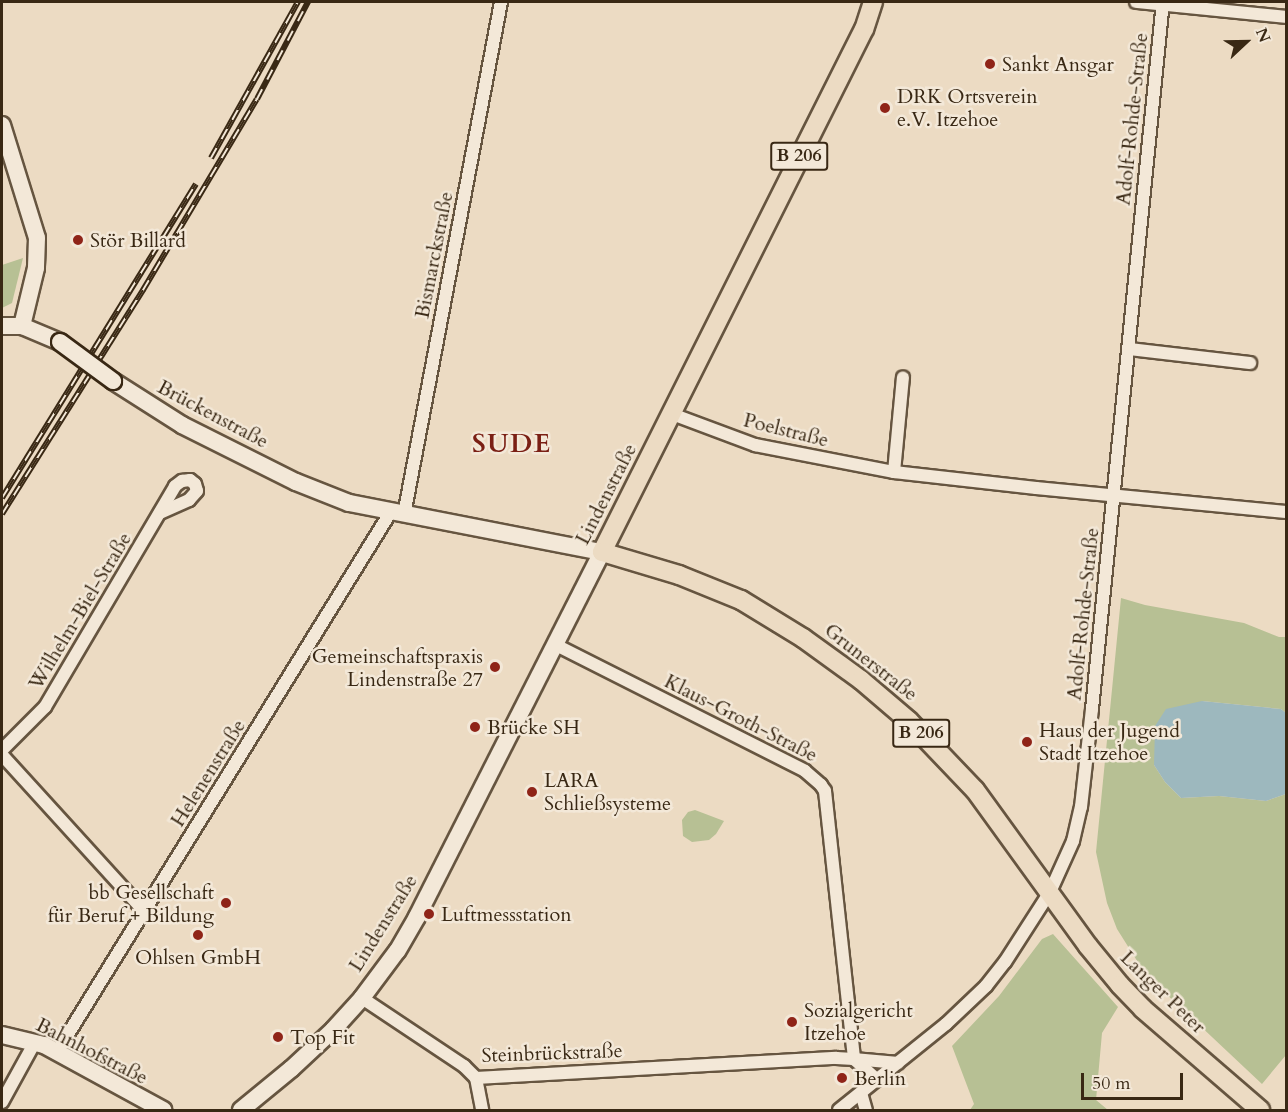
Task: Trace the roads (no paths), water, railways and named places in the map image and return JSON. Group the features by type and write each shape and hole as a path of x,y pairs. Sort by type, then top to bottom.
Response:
{"main road":[{"name":"Lindenstraße","path":"241,1110 321,1042 362,998 397,951 417,917 864,29 873,2"},
{"path":"2,125 37,238 36,268 22,326 2,326"},
{"name":"Brückenstraße","path":"22,326 60,342 113,381 182,425 296,482 349,503 602,552"},
{"name":"Grunerstraße","path":"602,552 679,576 741,600 803,638 861,680 909,721 956,768 1050,892"},
{"name":"Langer Peter","path":"1050,892 1088,946 1143,1009 1260,1110"},
{"name":"Bahnhofstraße","path":"2,1035 35,1042 57,1052 163,1110"}],"street":[{"name":"Bismarckstraße","path":"397,514 501,2"},
{"path":"1136,2 1287,17"},
{"name":"Adolf-Rohde-Straße","path":"839,1110 957,1015 994,976 1050,892 1073,841 1080,813 1163,3"},
{"path":"1129,348 1250,363"},
{"path":"894,472 903,377"},
{"name":"Poelstraße","path":"672,414 755,445 894,472 1287,512"},
{"name":"Wilhelm-Biel-Straße","path":"2,750 45,707 160,513"},
{"name":"Helenenstraße","path":"57,1052 397,514"},
{"name":"Klaus-Groth-Straße","path":"554,644 805,771 821,785 825,791 854,1059"},
{"path":"2,755 146,912"},
{"name":"Steinbrückstraße","path":"362,998 464,1066 476,1078 836,1058 898,1063"},
{"path":"2,1102 35,1042"},
{"path":"854,1059 876,1080"},
{"path":"476,1078 482,1110"},
{"path":"861,1093 866,1110"}],"water":[{"path":"1202,701 1281,709 1286,713 1286,794 1266,801 1219,796 1181,798 1165,782 1154,765 1155,726 1166,709"}],"railway":[{"path":"211,158 298,2"},
{"path":"2,514 143,290 257,99 308,2"},
{"path":"2,498 196,184"}],"place":[{"name":"Sankt Ansgar","path":"990,64"},
{"name":"DRK Ortsverein e.V. Itzehoe","path":"885,108"},
{"name":"Stör Billard","path":"78,240"},
{"name":"Gemeinschaftspraxis Lindenstraße 27","path":"495,667"},
{"name":"Brücke SH","path":"475,727"},
{"name":"Haus der Jugend Stadt Itzehoe","path":"1027,742"},
{"name":"LARA Schließsysteme","path":"532,792"},
{"name":"bb Gesellschaft für Beruf + Bildung","path":"226,903"},
{"name":"Luftmessstation","path":"429,914"},
{"name":"Ohlsen GmbH","path":"198,935"},
{"name":"Sozialgericht Itzehoe","path":"792,1022"},
{"name":"Top Fit","path":"278,1037"},
{"name":"Berlin","path":"842,1078"}],"district":[{"name":"SUDE","path":"512,444"}]}
